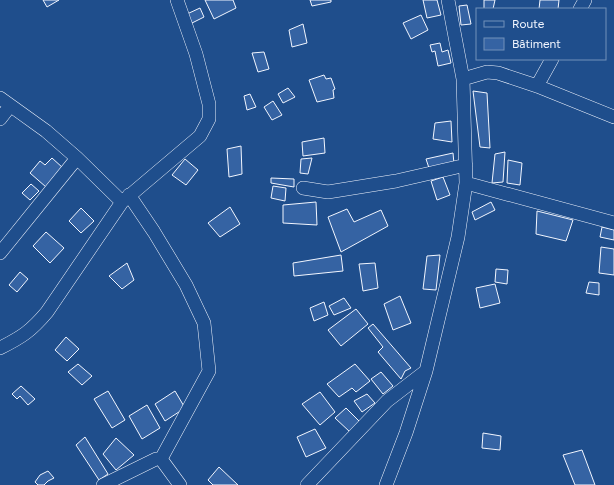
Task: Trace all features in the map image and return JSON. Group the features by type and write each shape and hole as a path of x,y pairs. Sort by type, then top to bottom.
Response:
{"street":[{"path":"0,348 19,338 34,327 47,312 126,199 200,136 208,119 209,104 196,54 177,0"},
{"path":"386,485 406,433 426,370 458,237 466,183 464,79 448,0"},
{"path":"537,86 551,60"},
{"path":"464,79 487,72 498,73 537,86 614,117"},
{"path":"0,120 5,102 39,125 126,199 154,232 186,285 204,323 209,371 161,459"},
{"path":"0,253 77,158"},
{"path":"303,188 328,192 396,181 466,165"},
{"path":"466,183 614,223"},
{"path":"307,485 387,401 426,370"},
{"path":"103,485 148,462 161,459"},
{"path":"161,459 180,485"}],"building":[{"path":"43,0 59,0 47,7"},
{"path":"205,0 233,0 236,8 214,19"},
{"path":"310,0 331,0 331,2 312,6"},
{"path":"423,0 437,0 441,15 427,18"},
{"path":"484,0 495,0 493,8 484,8"},
{"path":"540,0 559,0 558,8 539,8"},
{"path":"467,5 471,24 461,25 459,6"},
{"path":"200,8 204,17 192,23 187,14"},
{"path":"421,15 428,30 411,39 403,23"},
{"path":"303,24 307,43 292,47 289,30"},
{"path":"440,43 442,52 448,50 451,63 438,66 435,51 432,52 430,45"},
{"path":"264,52 269,69 258,72 252,53"},
{"path":"324,75 326,79 331,78 335,89 333,90 334,98 317,102 309,80"},
{"path":"288,88 295,97 283,103 278,94"},
{"path":"473,91 487,93 490,148 480,147"},
{"path":"250,94 256,107 247,110 244,96"},
{"path":"273,101 282,115 272,120 264,107"},
{"path":"451,121 452,142 433,139 435,123"},
{"path":"324,138 325,153 303,156 302,142"},
{"path":"241,146 242,174 229,177 227,149"},
{"path":"505,152 503,182 492,183 495,154"},
{"path":"453,153 454,164 430,171 426,159"},
{"path":"52,158 63,168 46,187 30,173 40,161 45,165"},
{"path":"312,158 308,174 300,173 301,159"},
{"path":"185,159 198,170 186,185 172,175"},
{"path":"508,160 522,163 520,185 507,183"},
{"path":"443,177 450,195 437,200 431,181"},
{"path":"271,178 294,179 294,187 271,183"},
{"path":"31,184 39,191 30,200 22,193"},
{"path":"273,186 286,188 285,201 271,198"},
{"path":"316,202 317,225 283,223 283,205"},
{"path":"491,202 495,210 475,220 472,212"},
{"path":"230,207 240,224 220,237 208,223"},
{"path":"81,208 94,221 81,233 69,221"},
{"path":"347,209 354,222 381,210 388,226 341,252 328,217"},
{"path":"537,211 573,220 566,241 536,234"},
{"path":"602,227 614,230 614,240 600,237"},
{"path":"46,232 64,248 50,263 33,246"},
{"path":"601,247 614,249 614,275 599,273"},
{"path":"341,255 343,271 294,276 293,263"},
{"path":"440,255 436,290 423,289 427,256"},
{"path":"127,263 134,280 122,289 109,276"},
{"path":"375,263 378,288 363,291 359,264"},
{"path":"496,269 508,270 507,284 495,282"},
{"path":"20,272 28,279 17,292 9,285"},
{"path":"589,282 599,283 599,295 586,293"},
{"path":"495,284 500,303 480,308 476,288"},
{"path":"400,296 411,323 393,330 384,304"},
{"path":"344,298 351,308 334,315 329,306"},
{"path":"324,302 328,315 314,321 310,308"},
{"path":"356,309 368,324 341,346 328,330"},
{"path":"373,324 411,368 405,371 401,379 378,352 383,347 368,328"},
{"path":"66,337 79,349 67,361 55,350"},
{"path":"78,364 92,376 82,385 68,372"},
{"path":"355,364 370,381 356,392 352,388 339,397 327,384"},
{"path":"381,372 393,386 383,394 371,379"},
{"path":"21,386 35,399 28,405 20,396 17,399 12,394"},
{"path":"108,391 125,420 112,428 94,399"},
{"path":"175,391 185,408 165,421 155,404"},
{"path":"320,392 335,412 320,425 302,404"},
{"path":"367,394 375,403 362,412 354,401"},
{"path":"147,405 160,428 142,439 129,416"},
{"path":"346,408 360,422 350,432 335,418"},
{"path":"315,429 326,448 306,457 297,437"},
{"path":"483,433 501,436 500,450 482,448"},
{"path":"85,437 108,474 99,480 76,445"},
{"path":"116,438 134,455 116,470 103,454"},
{"path":"582,450 595,485 575,485 563,455"},
{"path":"219,467 238,485 213,485 208,480"},
{"path":"48,471 54,478 44,485 38,485 35,482 40,475"}]}
